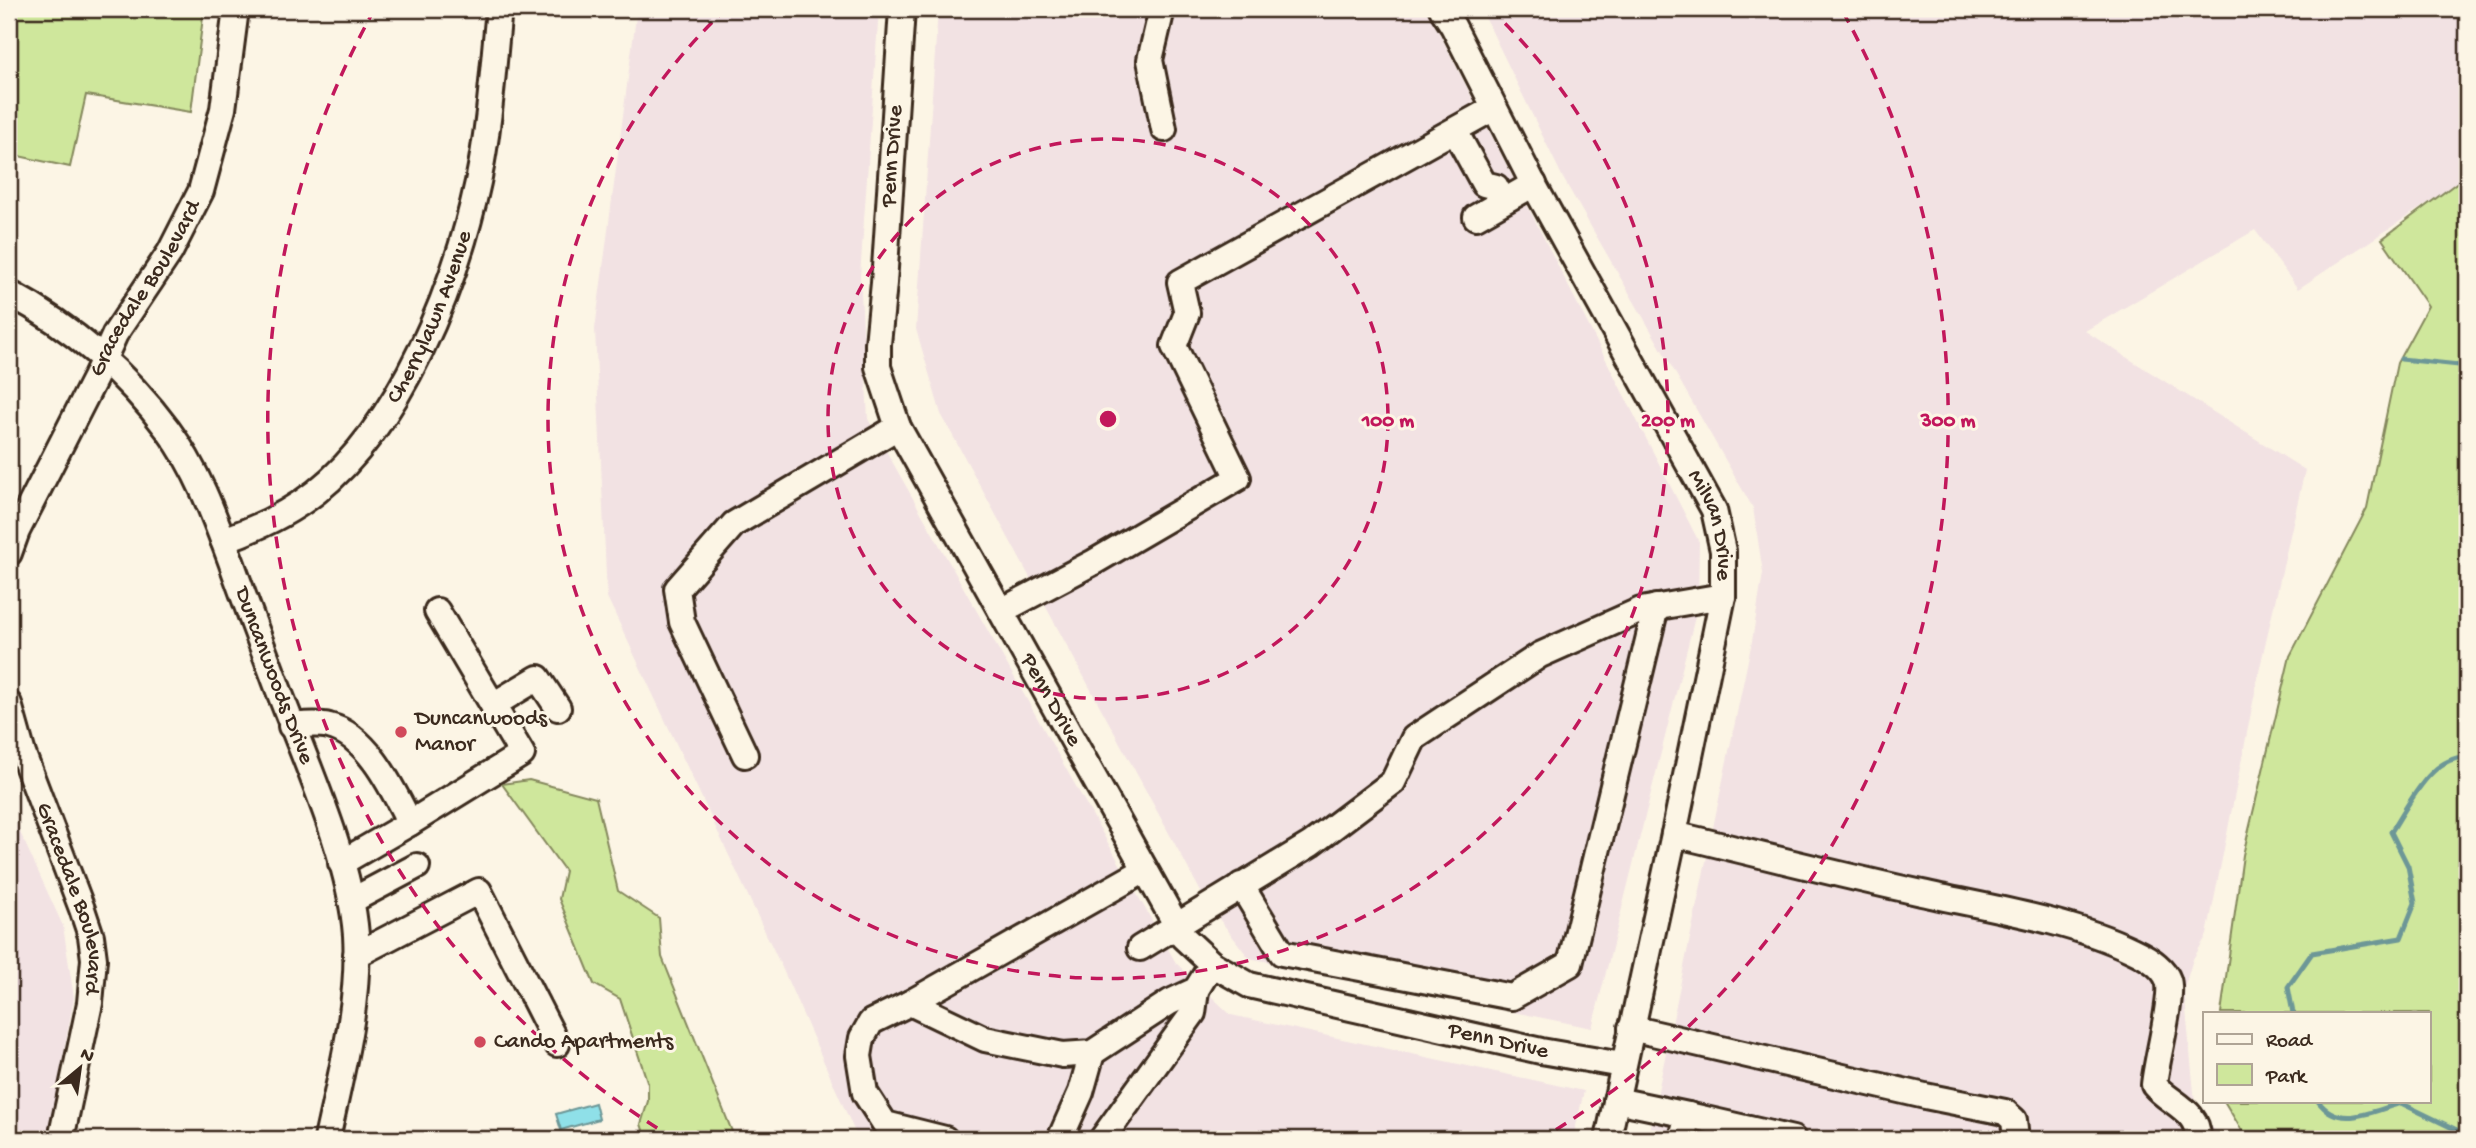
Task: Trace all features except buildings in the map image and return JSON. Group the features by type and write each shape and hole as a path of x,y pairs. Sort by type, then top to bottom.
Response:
{"street":[{"name":"Gracedale Boulevard","path":"9,551 115,334 170,252 201,191 223,109 236,9"},
{"name":"Cherrylawn Avenue","path":"223,540 253,530 282,514 317,492 334,477 373,431 422,347 453,267 478,182 499,9"},
{"name":"Penn Drive","path":"902,9 878,367 898,427 1183,937 1212,964 1249,985 1541,1051 1622,1065"},
{"path":"1163,9 1150,60 1164,129"},
{"name":"Milvan Drive","path":"1442,9 1534,184 1714,510 1723,551 1723,596 1608,1139"},
{"path":"1001,611 1094,562 1238,478 1174,346 1187,313 1180,282 1494,108"},
{"path":"1455,131 1484,184 1496,187 1503,201"},
{"path":"1476,216 1534,184"},
{"name":"Duncanwoods Drive","path":"9,293 64,326 104,358 150,406 170,432 199,482 223,540 341,863 351,901 356,955 352,1021 327,1139"},
{"path":"745,755 682,622 677,589 734,524 898,427"},
{"path":"1140,948 1311,844 1393,782 1414,738 1540,654 1640,610 1723,596"},
{"path":"1241,885 1282,953 1513,997 1570,964 1656,607"},
{"path":"341,863 522,754 437,611"},
{"path":"493,705 538,678 558,708"},
{"name":"Gracedale Boulevard","path":"9,704 16,757 82,909 91,936 94,960 90,1003 61,1139"},
{"path":"291,726 328,725 345,732 364,746 410,823"},
{"path":"1674,834 1865,881 2025,916 2095,935 2154,962 2168,980 2169,1002 2154,1084 2162,1094 2178,1103 2192,1116 2198,1134"},
{"path":"351,901 418,866"},
{"path":"944,1139 885,1124 865,1093 859,1056 862,1038 871,1022 911,1003 1145,870"},
{"path":"356,955 479,891 557,1044"},
{"path":"1102,1139 1192,1013 1196,990 1212,964"},
{"path":"911,1003 985,1039 1063,1055 1092,1053 1170,1002 1196,990"},
{"path":"1631,1028 2005,1112 2014,1120 2016,1139"},
{"path":"1060,1139 1081,1092 1092,1053"},
{"path":"1616,1100 1793,1139"},
{"path":"1682,1139 1688,1115"}],"shaded area":[{"path":"637,9 879,9 860,276 868,419 1176,963 1231,1015 1584,1091 1573,1139 858,1139 784,972 607,597 595,329"},
{"path":"938,9 1427,9 1699,542 1698,605 1592,1028 1249,958 1207,903 941,414 916,329"},
{"path":"1481,9 2467,9 2467,177 2298,289 2255,230 2085,331 2305,470 2260,667 2207,935 2193,959 2184,989 2195,1103 2221,1139 1648,1139 1752,641 1763,573 1753,508 1563,178"},
{"path":"9,808 63,926 74,998 48,1139 9,1139"}],"green space":[{"path":"9,9 204,9 191,112 86,95 70,167 9,154"},
{"path":"2467,175 2467,1139 2247,1139 2225,1102 2430,1102 2430,1012 2221,1012 2243,855 2290,656 2367,508 2397,363 2428,306 2382,239"},
{"path":"529,780 596,798 618,891 659,918 662,957 735,1139 646,1139 641,1124 648,1101 648,1084 620,999 594,984 559,899 565,871 502,784"}],"water":[{"path":"595,1103 599,1119 561,1130 556,1114"}],"waterway":[{"path":"2401,359 2459,365 2467,362"},
{"path":"2293,1012 2288,987 2312,953 2401,938 2415,903 2408,866 2391,832 2431,773 2442,764 2467,757"},
{"path":"2319,1102 2326,1110 2346,1116 2368,1114 2401,1103 2467,1135"}],"place":[{"name":"Duncanwoods Manor","path":"401,732"},
{"name":"Cando Apartments","path":"480,1042"}]}
